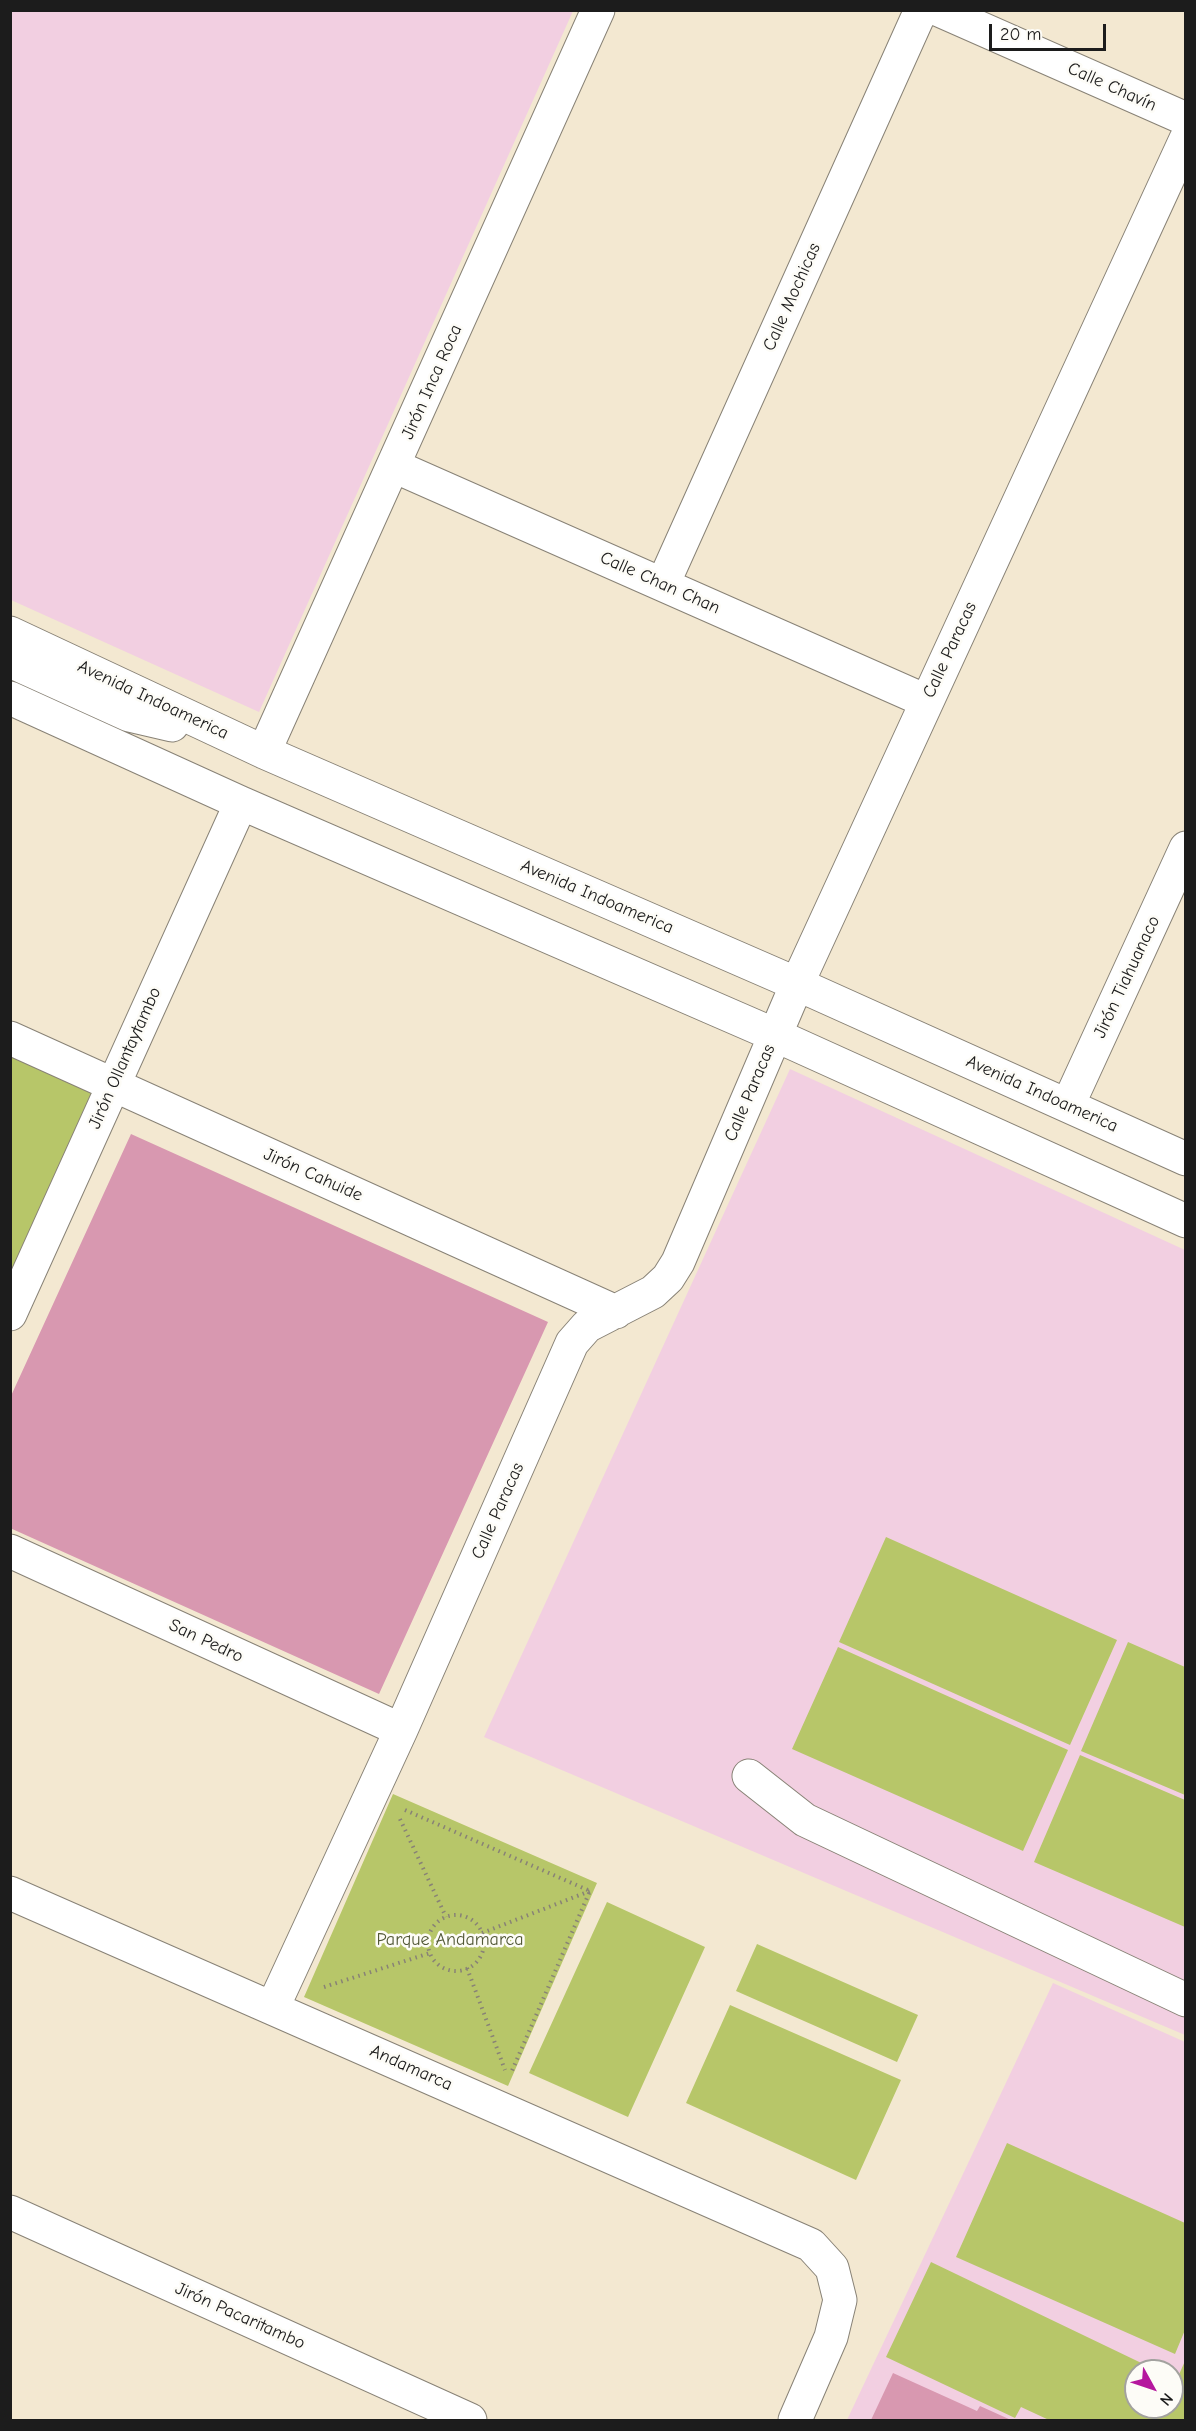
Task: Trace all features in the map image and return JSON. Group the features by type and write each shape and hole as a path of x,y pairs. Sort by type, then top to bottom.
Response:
{"street":[{"name":"Jirón Inca Roca","path":"251,746 394,466 598,10"},
{"name":"Calle Mochicas","path":"663,584 921,10"},
{"name":"Calle Chavín","path":"939,10 1185,119"},
{"name":"Calle Paracas","path":"273,2007 383,1800 401,1730 572,1343 587,1326 653,1292 668,1278 678,1262 797,984 1185,139"},
{"name":"Calle Chan Chan","path":"394,466 926,701"},
{"name":"Avenida Indoamerica","path":"10,633 251,746 797,984 1185,1159"},
{"path":"10,661 129,715 251,746"},
{"path":"10,698 241,803 775,1035 1185,1221"},
{"name":"Jirón Ollantaytambo","path":"10,1314 241,803"},
{"name":"Jirón Tiahuanaco","path":"1068,1106 1185,848"},
{"name":"Jirón Cahuide","path":"10,1038 616,1312"},
{"name":"San Pedro","path":"10,1551 401,1730"},
{"path":"749,1776 805,1820 1185,2000"},
{"name":"Andamarca","path":"10,1893 811,2245 832,2268 840,2300 831,2337 795,2421"},
{"name":"Jirón Pacaritambo","path":"10,2212 470,2421"}],"path":[{"path":"383,1800 590,1891"},
{"path":"383,1800 447,1917"},
{"path":"482,1933 590,1891"},
{"path":"467,1968 508,2079 590,1891"},
{"path":"447,1917 470,1918 482,1933 483,1952 478,1960 467,1968 455,1972 447,1970 429,1953 429,1933 435,1925 447,1917"},
{"path":"322,1987 429,1953"}],"shaded area":[{"path":"11,10 573,11 259,712 11,600"},
{"path":"790,1069 1185,1250 1185,2035 484,1737"},
{"path":"1053,1983 1185,2042 1185,2420 847,2420"}],"green space":[{"path":"11,1049 98,1089 11,1283"},
{"path":"886,1537 1117,1640 1070,1745 839,1642"},
{"path":"1128,1642 1185,1667 1185,1795 1081,1751"},
{"path":"838,1647 1068,1750 1023,1851 792,1749"},
{"path":"1080,1755 1185,1800 1185,1927 1034,1862"},
{"name":"Parque Andamarca","path":"393,1794 597,1883 508,2086 304,1997"},
{"path":"607,1902 705,1947 628,2117 529,2073"},
{"path":"757,1944 918,2015 897,2062 736,1991"},
{"path":"730,2005 901,2080 856,2180 686,2103"},
{"path":"1007,2143 1185,2223 1185,2330 1175,2354 956,2257"},
{"path":"931,2262 1133,2359 1124,2359 1124,2419 1184,2419 1185,2361 1185,2420 1049,2420 1021,2407 1015,2418 886,2357"}],"building":[{"path":"131,1134 548,1322 379,1694 10,1528 10,1398"},
{"path":"893,2373 977,2411 980,2406 1011,2420 871,2420"}]}
